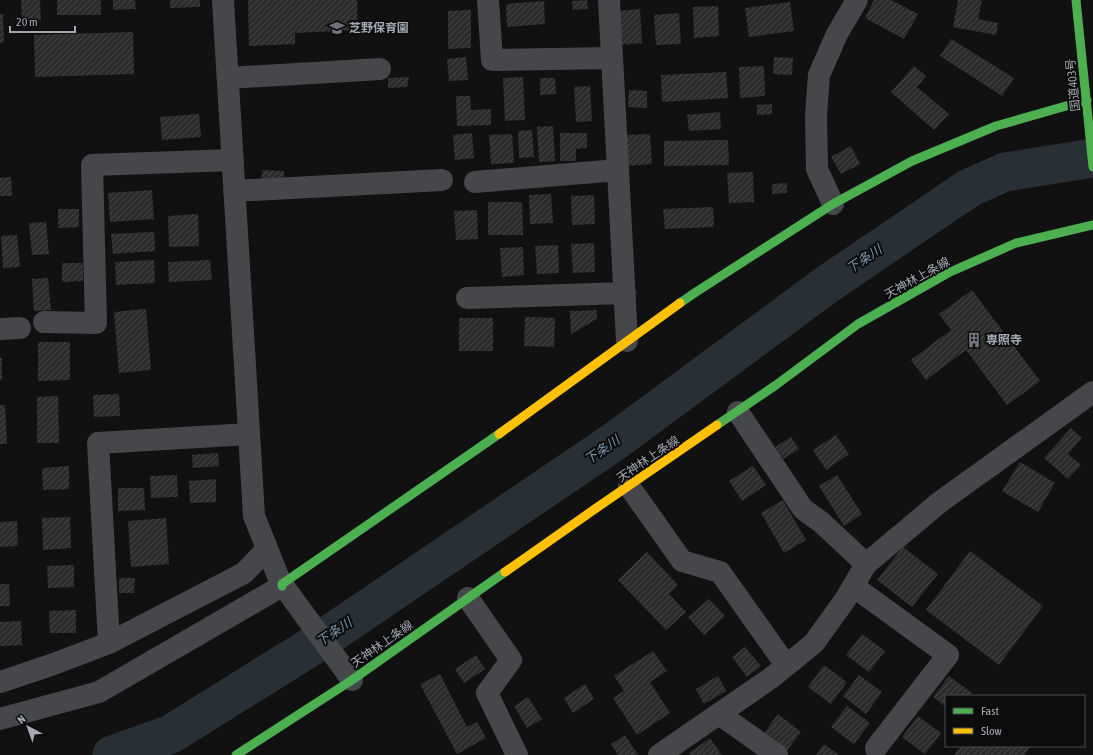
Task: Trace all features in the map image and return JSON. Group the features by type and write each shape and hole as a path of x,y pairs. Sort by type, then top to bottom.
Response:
{"main road":[{"name":"国道403号","path":"1076,0 1093,167"},
{"path":"284,587 696,292 833,204 912,161 996,126 1086,100"},
{"name":"天神林上条線","path":"236,755 352,680 629,486 738,412 858,324 948,273 1016,243 1093,225"}],"street":[{"path":"223,0 254,516 284,587 352,680"},
{"path":"488,0 492,60 612,58"},
{"path":"609,0 627,341"},
{"path":"833,204 817,169 816,116 819,75 837,34 857,0"},
{"path":"228,78 380,69"},
{"path":"44,322 96,323 92,165 232,160"},
{"path":"475,182 618,170"},
{"path":"234,192 442,180"},
{"path":"468,298 625,293"},
{"path":"660,755 771,678 814,643 845,600 866,564 940,502 1093,392"},
{"path":"738,412 803,509 821,522 866,564"},
{"path":"109,643 98,444 249,434"},
{"path":"629,486 682,561 720,572 786,665"},
{"path":"0,682 109,643 244,573 268,549"},
{"path":"853,586 948,655 876,748"},
{"path":"0,719 99,692 284,587"},
{"path":"468,598 511,660 488,693 516,755"},
{"path":"719,714 777,755"}],"building":[{"path":"21,0 40,0 41,20 22,21"},
{"path":"57,0 101,0 101,15 57,15"},
{"path":"113,0 135,0 136,9 113,10"},
{"path":"170,0 200,0 200,7 170,8"},
{"path":"248,0 357,0 358,30 295,33 295,44 249,46"},
{"path":"587,0 588,9 573,10 572,1"},
{"path":"874,0 891,0 918,14 904,39 865,18"},
{"path":"958,0 982,0 978,19 998,23 996,35 953,27"},
{"path":"544,1 545,24 507,27 506,4"},
{"path":"790,2 794,31 749,37 745,8"},
{"path":"718,6 719,36 694,38 693,7"},
{"path":"640,9 642,43 621,45 619,11"},
{"path":"471,10 471,48 448,49 448,11"},
{"path":"679,13 681,44 656,45 654,15"},
{"path":"0,14 3,14 4,42 0,43"},
{"path":"133,32 134,74 35,77 34,35"},
{"path":"951,39 1014,78 1002,96 940,56"},
{"path":"466,57 468,80 449,81 447,59"},
{"path":"774,57 793,58 792,75 773,74"},
{"path":"764,66 765,96 740,98 739,67"},
{"path":"914,66 926,76 917,87 949,114 934,130 891,92"},
{"path":"726,72 728,98 662,102 661,75"},
{"path":"409,77 407,87 388,88 388,78"},
{"path":"523,77 525,120 505,121 503,78"},
{"path":"540,78 555,78 556,94 540,95"},
{"path":"590,86 592,121 576,122 574,87"},
{"path":"629,90 647,91 647,108 628,107"},
{"path":"456,96 470,96 471,110 491,109 491,125 457,126"},
{"path":"772,104 772,114 757,115 757,105"},
{"path":"720,112 721,129 689,131 687,115"},
{"path":"199,114 201,137 162,140 160,117"},
{"path":"553,126 555,161 539,162 537,127"},
{"path":"532,130 534,157 519,158 518,131"},
{"path":"472,133 474,158 455,160 453,135"},
{"path":"560,133 587,133 587,148 576,149 576,161 560,161"},
{"path":"512,134 514,163 491,164 489,135"},
{"path":"650,134 652,164 627,166 625,135"},
{"path":"728,140 729,165 664,166 664,141"},
{"path":"851,146 860,164 841,174 831,157"},
{"path":"262,170 284,171 283,187 261,186"},
{"path":"753,172 754,202 729,203 727,173"},
{"path":"11,177 12,196 0,196 0,178"},
{"path":"787,183 787,193 772,194 772,184"},
{"path":"152,190 154,219 110,222 108,193"},
{"path":"551,194 553,223 530,224 529,195"},
{"path":"594,195 595,224 572,225 571,196"},
{"path":"488,202 522,202 523,235 488,235"},
{"path":"713,207 714,227 665,229 663,209"},
{"path":"58,209 79,209 79,227 58,228"},
{"path":"477,210 478,239 456,240 454,211"},
{"path":"198,214 199,246 169,247 168,216"},
{"path":"46,222 49,254 32,255 29,223"},
{"path":"154,232 155,251 113,254 111,234"},
{"path":"17,235 20,267 3,268 1,236"},
{"path":"594,243 595,272 573,273 571,244"},
{"path":"558,245 559,273 537,274 535,246"},
{"path":"523,247 524,275 502,277 500,248"},
{"path":"154,260 155,283 116,285 115,262"},
{"path":"210,260 212,280 169,282 168,262"},
{"path":"62,263 83,263 83,281 62,282"},
{"path":"48,278 51,310 34,311 32,279"},
{"name":"専照寺","path":"972,290 1040,381 1007,405 966,350 926,380 911,360 951,330 939,314"},
{"path":"146,309 151,370 119,373 114,312"},
{"path":"597,310 597,319 571,334 570,311"},
{"path":"525,317 555,318 554,347 524,346"},
{"path":"459,318 493,318 493,351 459,351"},
{"path":"38,342 70,342 70,380 38,381"},
{"path":"0,358 2,358 2,380 0,380"},
{"path":"119,394 120,416 94,417 93,395"},
{"path":"58,396 59,443 37,443 37,397"},
{"path":"0,405 5,405 7,444 0,444"},
{"path":"1071,428 1082,438 1068,454 1081,465 1068,479 1044,458"},
{"path":"836,435 849,454 826,470 813,450"},
{"path":"791,437 799,449 783,459 775,447"},
{"path":"218,453 219,466 193,468 192,455"},
{"path":"1020,462 1055,483 1038,512 1002,491"},
{"path":"69,466 69,489 43,490 42,468"},
{"path":"753,466 766,485 742,501 729,481"},
{"path":"177,475 178,497 151,498 150,476"},
{"path":"837,475 862,514 844,526 819,486"},
{"path":"216,479 216,502 190,503 189,481"},
{"path":"118,488 144,488 145,510 118,511"},
{"path":"783,500 806,540 784,553 761,513"},
{"path":"70,517 71,548 43,550 42,518"},
{"path":"166,518 169,564 131,567 128,521"},
{"path":"17,521 18,546 0,547 0,522"},
{"path":"903,547 938,574 912,607 877,580"},
{"path":"970,551 1043,606 999,665 926,610"},
{"path":"647,552 678,585 669,594 686,612 666,630 618,580"},
{"path":"74,565 74,587 48,588 47,566"},
{"path":"119,578 135,578 134,593 119,593"},
{"path":"0,584 9,584 10,606 0,606"},
{"path":"709,599 725,616 704,635 688,617"},
{"path":"76,610 76,633 50,633 49,611"},
{"path":"21,621 22,645 0,646 0,622"},
{"path":"862,634 885,651 869,672 846,655"},
{"path":"745,647 761,666 747,677 732,657"},
{"path":"653,651 667,671 650,682 670,713 637,735 613,698 624,691 614,676"},
{"path":"476,655 485,669 464,683 455,669"},
{"path":"824,665 847,682 831,704 808,687"},
{"path":"440,674 467,727 477,722 486,738 457,754 420,684"},
{"path":"859,675 882,692 866,714 843,696"},
{"path":"718,676 726,691 704,704 696,689"},
{"path":"949,676 972,693 971,695 945,695 945,706 933,697"},
{"path":"585,684 594,699 573,713 564,698"},
{"path":"528,697 542,719 527,728 514,706"},
{"path":"847,706 870,723 854,744 831,727"},
{"path":"778,714 801,732 785,753 762,736"},
{"path":"918,716 941,733 925,754 902,737"},
{"path":"625,735 638,755 618,755 611,744"},
{"path":"710,738 722,755 690,755 689,753"},
{"path":"824,744 839,755 816,755"},
{"path":"960,747 1030,747 1024,755 954,755"}],"waterway":[{"name":"下条川","path":"112,755 171,734 317,643 615,441 829,283 969,188 1005,172 1093,158"}],"traffic: fast":[{"path":"1076,0 1093,167"},
{"path":"680,303 833,204 912,161 996,126 1087,100"},
{"path":"717,425 776,385 858,324 948,273 1016,243 1093,225"},
{"path":"282,586 282,584 499,434"},
{"path":"236,755 352,680 505,572"}],"traffic: slow":[{"path":"499,434 680,303"},
{"path":"505,572 717,425"}],"place":[{"name":"芝野保育園","path":"337,28"},
{"name":"専照寺","path":"974,340"}]}
